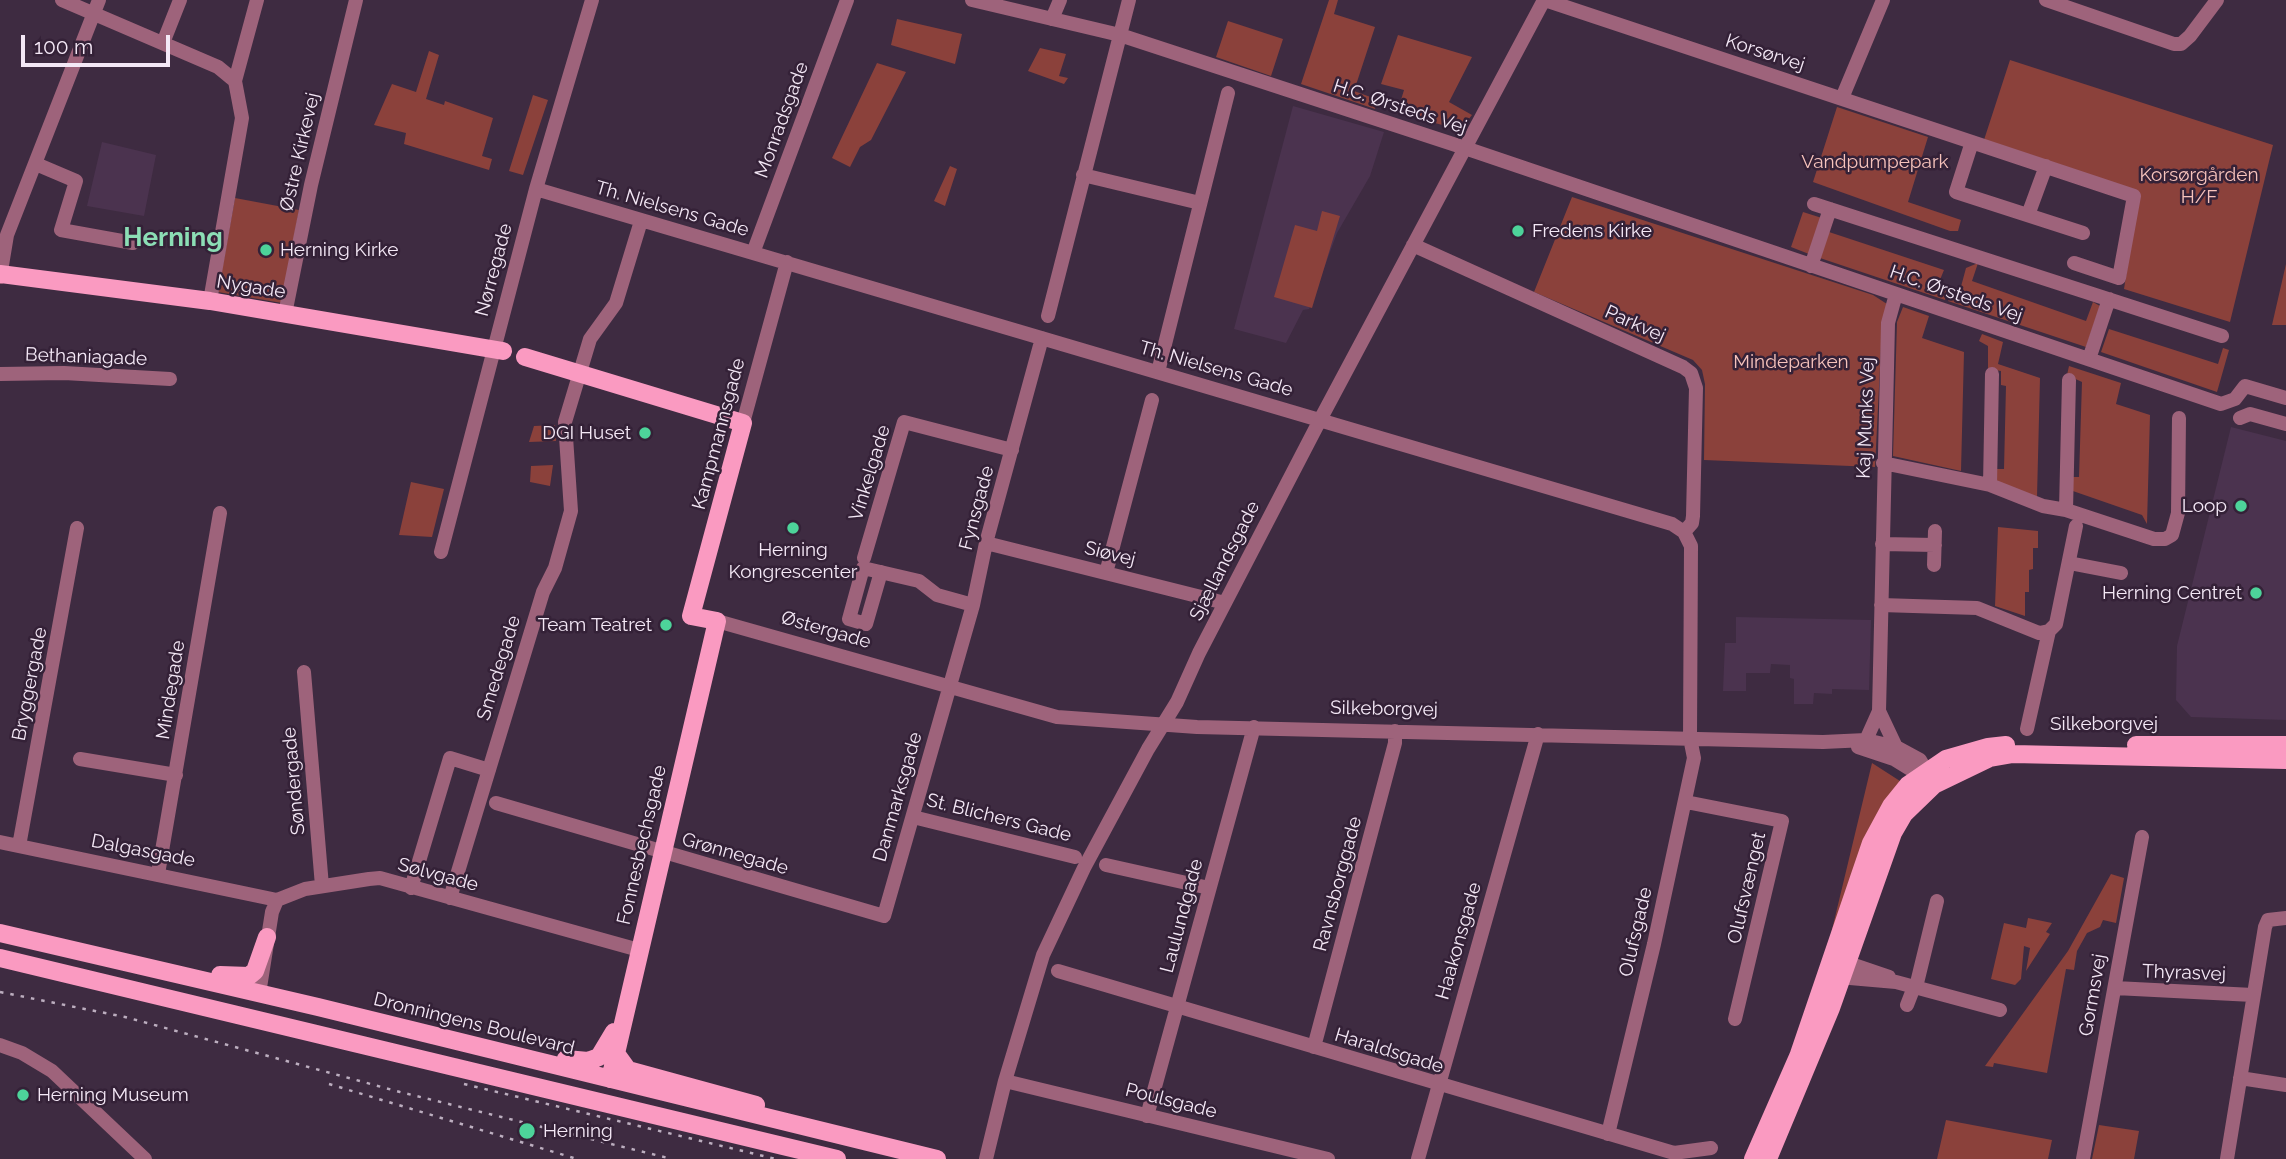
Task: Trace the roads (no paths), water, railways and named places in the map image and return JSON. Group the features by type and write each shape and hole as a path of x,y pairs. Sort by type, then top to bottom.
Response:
{"main road":[{"name":"Nygade","path":"0,275 210,301 498,350"},
{"path":"525,358 743,423"},
{"name":"Kampmannsgade","path":"691,616 743,423"},
{"name":"Østergade","path":"691,616 717,621"},
{"name":"Fonnesbechsgade","path":"610,1079 717,621"},
{"name":"Silkeborgvej","path":"1799,1054 1871,843 1891,806 1926,772 1969,743 2024,736 2286,745"},
{"name":"Silkeborgvej","path":"1926,772 2013,754 2286,760"},
{"name":"Silkeborgvej","path":"1768,1159 1893,833 1926,772"},
{"name":"Silkeborgvej","path":"1753,1159 1840,968 1870,861 1871,843"},
{"name":"Dronningens Boulevard","path":"0,933 937,1159"},
{"path":"141,965 164,962 223,976 249,976 255,971 267,937"},
{"path":"0,958 837,1159"},
{"path":"118,985 177,986 237,1001 247,1001 259,994"},
{"path":"259,994 259,1007 268,1021"},
{"path":"474,1046 499,1044 588,1061 605,1050 622,1020"},
{"path":"615,1052 628,1070 755,1104 793,1124"},
{"path":"423,1058 489,1063 600,1089 610,1079 620,1092 675,1111 688,1124"}],"street":[{"path":"62,0 96,7 163,43 218,67 235,81"},
{"path":"163,43 180,0"},
{"path":"210,301 242,118 235,81 257,0"},
{"name":"Østre Kirkevej","path":"285,314 311,185 356,0"},
{"name":"Nørregade","path":"441,552 498,350 536,189 593,0"},
{"name":"Monradsgade","path":"753,253 847,0"},
{"name":"H.C. Ørsteds Vej","path":"972,0 1121,35 1465,148 2221,404 2235,399 2245,386 2286,398"},
{"path":"1052,19 1060,0"},
{"path":"1048,316 1129,0"},
{"name":"Korsørvej","path":"1545,0 2134,196 2119,278 2074,263"},
{"name":"Sjællandsgade","path":"986,1159 1005,1081 1043,955 1084,868 1163,725 1320,420 1545,0"},
{"path":"1842,98 1883,0"},
{"path":"2046,0 2181,44 2217,0"},
{"path":"0,275 7,234 96,7"},
{"path":"1158,372 1228,93"},
{"path":"1972,142 1956,192 2083,233"},
{"path":"36,164 76,181 61,230 133,243"},
{"path":"2028,215 2046,166"},
{"path":"1083,175 1200,204"},
{"name":"Th. Nielsens Gade","path":"536,189 1672,524 1684,532"},
{"path":"1814,204 2222,336"},
{"path":"1811,265 1830,209"},
{"name":"Smedegade","path":"450,898 543,592 550,579 571,511 565,422 590,339 616,303 641,221"},
{"name":"Parkvej","path":"1413,245 1691,373 1696,388 1693,516 1692,523 1684,532"},
{"name":"Kampmannsgade","path":"743,423 787,262"},
{"name":"Kaj Munks Vej","path":"1866,740 1879,711 1888,323 1896,294"},
{"path":"2089,359 2109,299"},
{"name":"Fynsgade","path":"948,688 1042,338"},
{"name":"Bethaniagade","path":"0,374 64,373 170,379"},
{"path":"1990,485 1992,374"},
{"path":"2066,510 2069,380"},
{"path":"1106,573 1152,400"},
{"path":"2240,418 2250,414 2286,424"},
{"path":"1883,463 1990,485 2043,506 2066,510 2154,539 2165,540 2172,535 2178,513 2179,418"},
{"name":"Vinkelgade","path":"864,558 904,422 1012,450"},
{"name":"Mindegade","path":"158,874 220,513"},
{"path":"2024,736 2049,631 2056,624 2076,526"},
{"name":"Bryggergade","path":"19,846 78,528"},
{"path":"1684,532 1692,546 1689,738"},
{"path":"1881,544 1935,538 1934,565"},
{"name":"Siøvej","path":"986,543 1225,603"},
{"path":"2069,563 2121,573"},
{"path":"881,572 919,581 937,595 972,606"},
{"path":"1881,605 1977,608 2039,633 2049,631"},
{"name":"Østergade","path":"717,621 948,688"},
{"name":"Søndergade","path":"304,672 322,886"},
{"name":"Silkeborgvej","path":"948,688 1057,717 1163,725 1822,742 1866,740 1896,747 1926,772"},
{"name":"Danmarksgade","path":"884,916 948,688"},
{"name":"Kaj Munks Vej","path":"1879,711 1896,747"},
{"name":"Laulundgade","path":"1147,1116 1254,727"},
{"name":"Ravnsborggade","path":"1314,1047 1395,743 1395,731"},
{"name":"Haakonsgade","path":"1418,1159 1538,734"},
{"name":"Olufsgade","path":"1608,1135 1686,802 1694,758 1689,738"},
{"name":"Silkeborgvej","path":"1822,742 1876,751 1926,772"},
{"path":"411,888 450,758 489,770"},
{"path":"80,759 176,775"},
{"name":"Olufsvænget","path":"1686,802 1782,821 1735,1019"},
{"name":"Grønnegade","path":"496,803 884,916"},
{"name":"St. Blichers Gade","path":"912,817 1075,857"},
{"name":"Gormsvej","path":"2083,1159 2142,836"},
{"name":"Dalgasgade","path":"0,842 277,900"},
{"path":"1106,865 1209,888"},
{"name":"Sølvgade","path":"277,900 322,886 380,878 639,950"},
{"path":"259,994 267,937 277,900"},
{"path":"1908,1005 1937,901"},
{"name":"Thyrasvej","path":"2227,1159 2264,927 2268,920 2286,918"},
{"path":"1840,968 2000,1010"},
{"name":"Haraldsgade","path":"1058,971 1438,1086 1674,1153 1711,1148"},
{"name":"Thyrasvej","path":"2115,988 2253,995"},
{"path":"0,1045 22,1053 52,1071 138,1157"},
{"path":"2240,1078 2286,1085"},
{"name":"Poulsgade","path":"1005,1081 1328,1159"}],"railway":[{"path":"0,992 125,1017 400,1092 672,1159"},
{"path":"329,1084 577,1159"},
{"path":"464,1084 776,1159"}],"place":[{"name":"Fredens Kirke","path":"1518,231"},
{"name":"Herning Kirke","path":"266,250"},
{"name":"DGI Huset","path":"645,433"},
{"name":"Loop","path":"2241,506"},
{"name":"Herning Kongrescenter","path":"793,528"},
{"name":"Herning Centret","path":"2256,593"},
{"name":"Team Teatret","path":"666,625"},
{"name":"Herning Museum","path":"23,1095"},
{"name":"Herning","path":"527,1131"}],"district":[{"name":"Herning","path":"173,238"}],"park label":[{"name":"Vandpumpepark","path":"1875,162"},
{"name":"Korsørgården H/F","path":"2199,186"},
{"name":"Mindeparken","path":"1791,362"}]}
